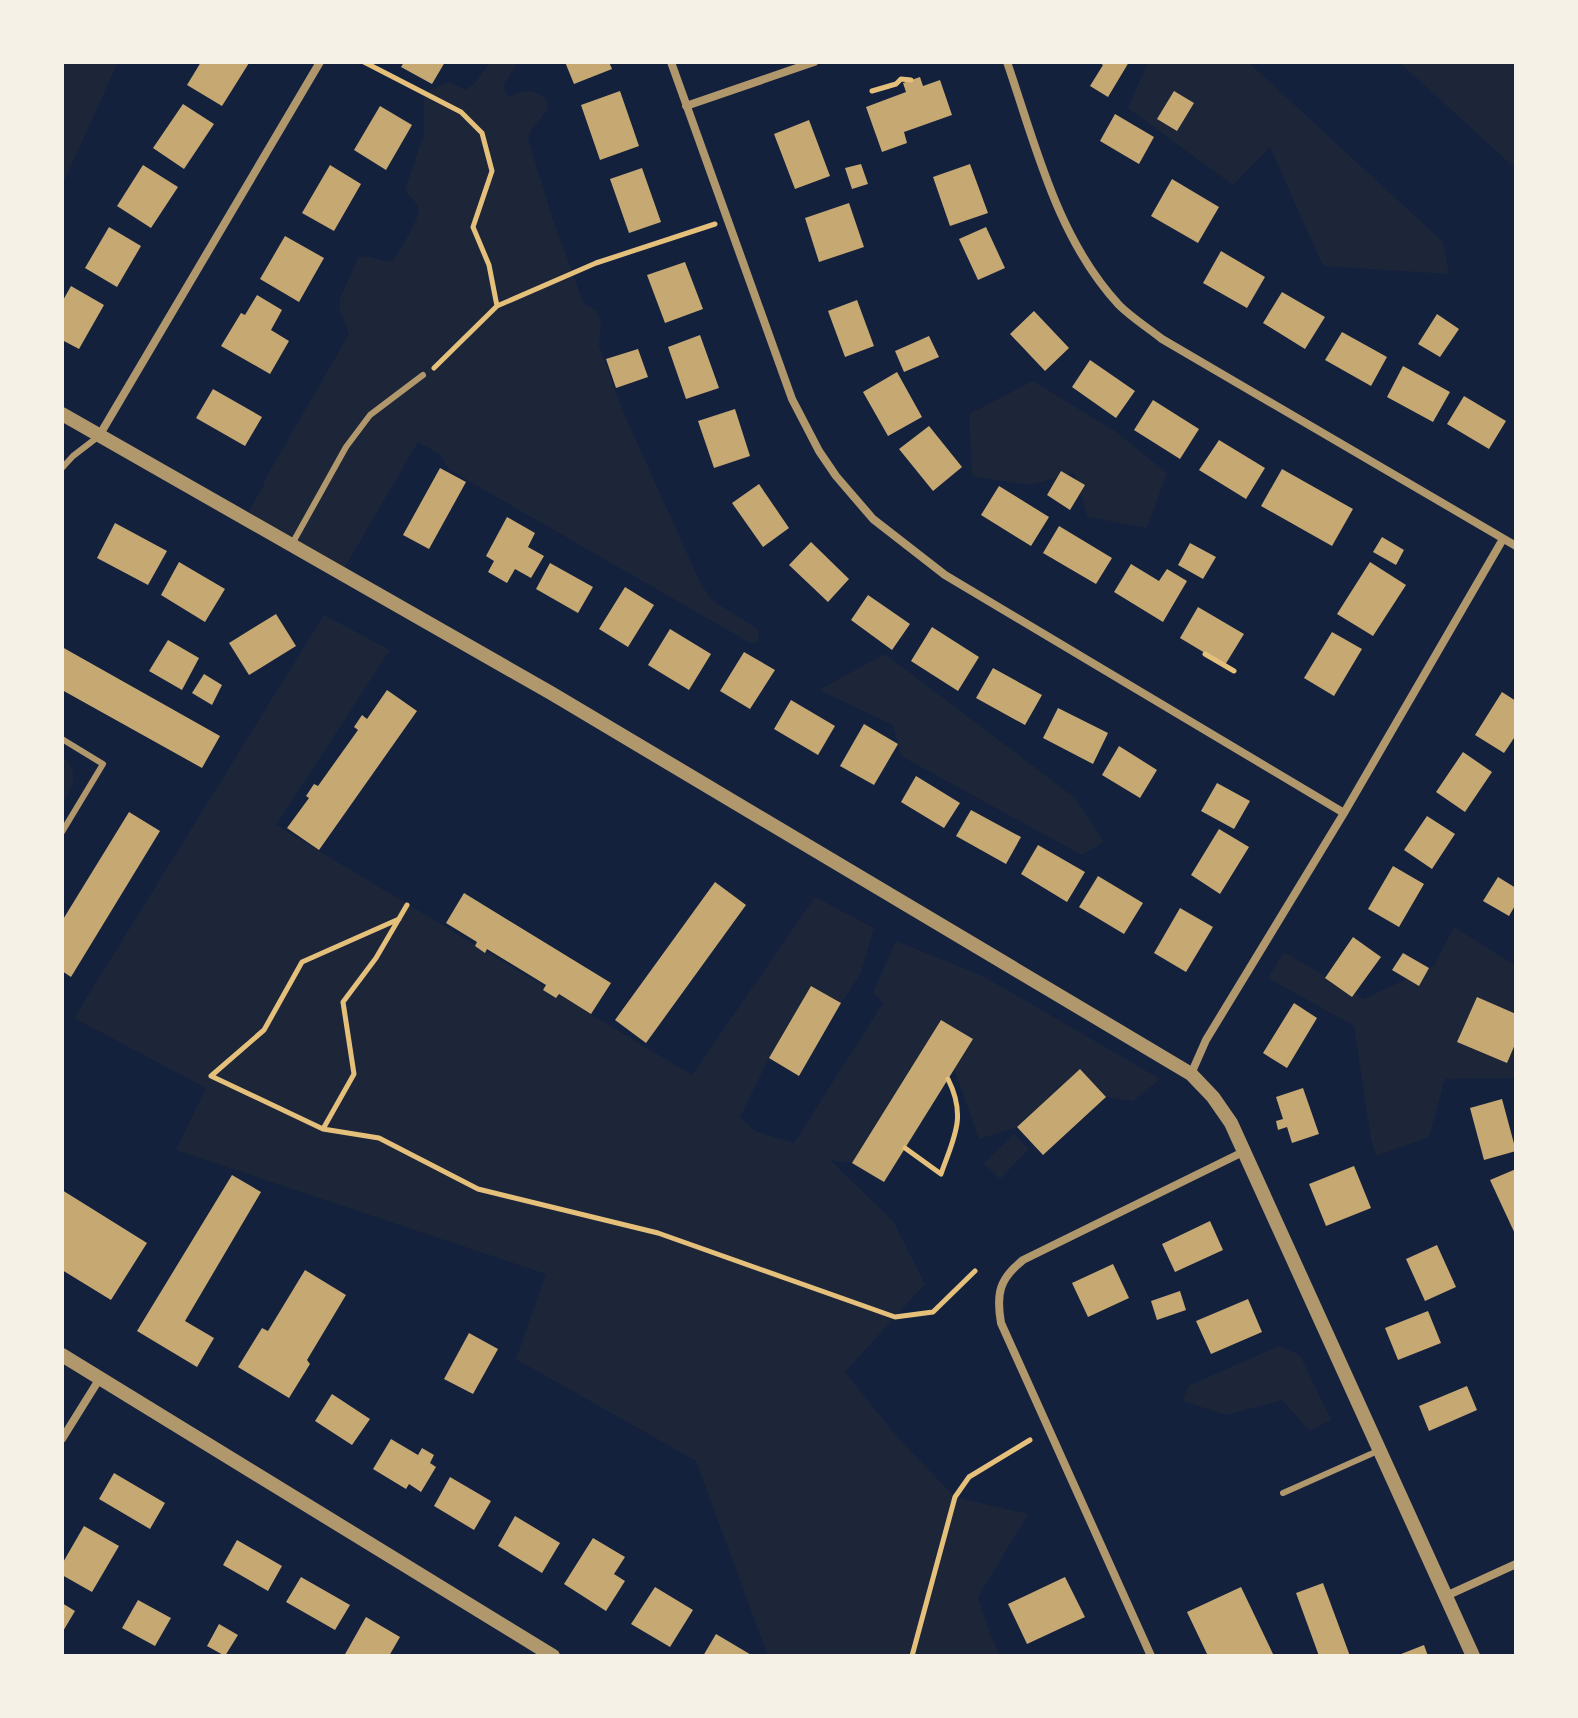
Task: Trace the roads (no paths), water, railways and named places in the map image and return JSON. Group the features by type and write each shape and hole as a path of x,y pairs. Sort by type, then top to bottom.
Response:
{"street":[{"path":"99,436 320,62"},
{"path":"671,62 792,399 836,476 873,519 945,575 1344,813"},
{"path":"686,106 814,62"},
{"path":"1007,62 1066,226 1084,258 1120,306 1162,339 1516,546"},
{"path":"62,414 551,693 1191,1074 1213,1097 1231,1123 1473,1656"},
{"path":"1191,1074 1206,1040 1344,813 1503,539"},
{"path":"1151,1656 1001,1323 999,1296 1009,1272 1023,1260 1243,1152"},
{"path":"62,1355 553,1656"},
{"path":"62,1439 100,1378"},
{"path":"1446,1596 1516,1564"}],"lane":[{"path":"292,544 346,447 370,415 423,375"},
{"path":"62,468 99,436"},
{"path":"62,739 103,764 62,832"},
{"path":"1283,1493 1380,1450"}]}
